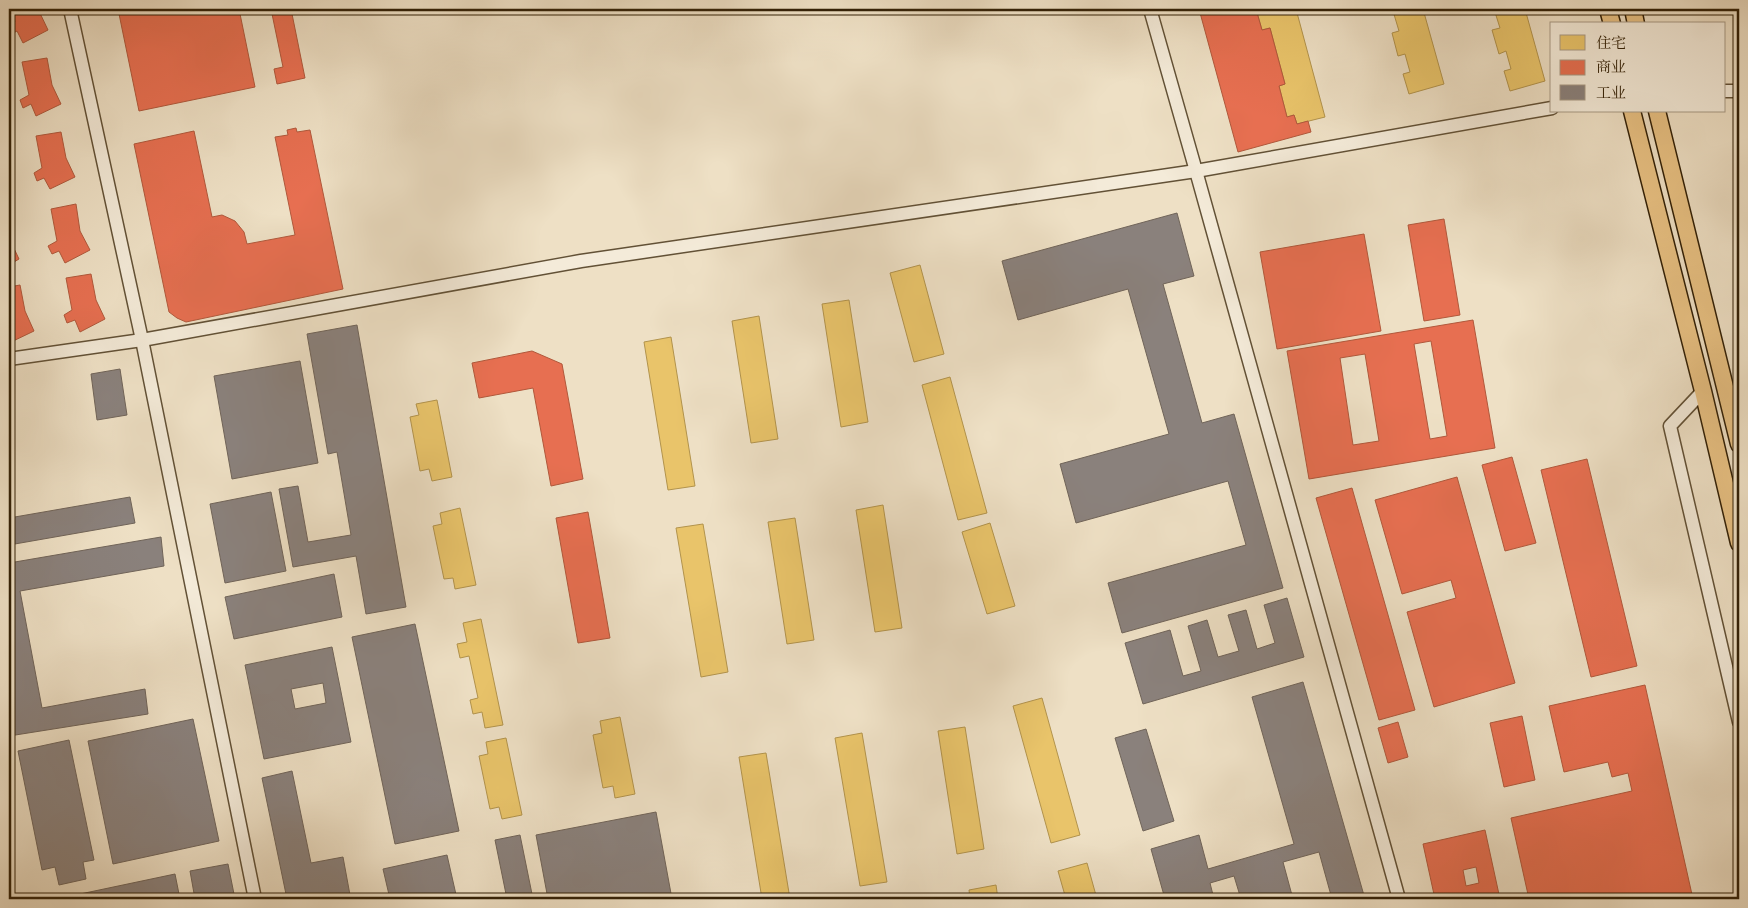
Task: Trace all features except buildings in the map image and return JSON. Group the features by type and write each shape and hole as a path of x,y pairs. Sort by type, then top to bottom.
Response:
{"main road":[{"path":"1608,9 1611,22"},
{"path":"1633,9 1636,22"},
{"path":"1632,112 1703,391 1739,543"},
{"path":"1657,112 1739,444"}],"street":[{"path":"70,9 142,340 255,899"},
{"path":"1150,9 1399,899"},
{"path":"1726,91 1739,91"},
{"path":"9,359 142,340 582,261 1196,171 1550,108"},
{"path":"1703,391 1670,426 1739,722"}]}
